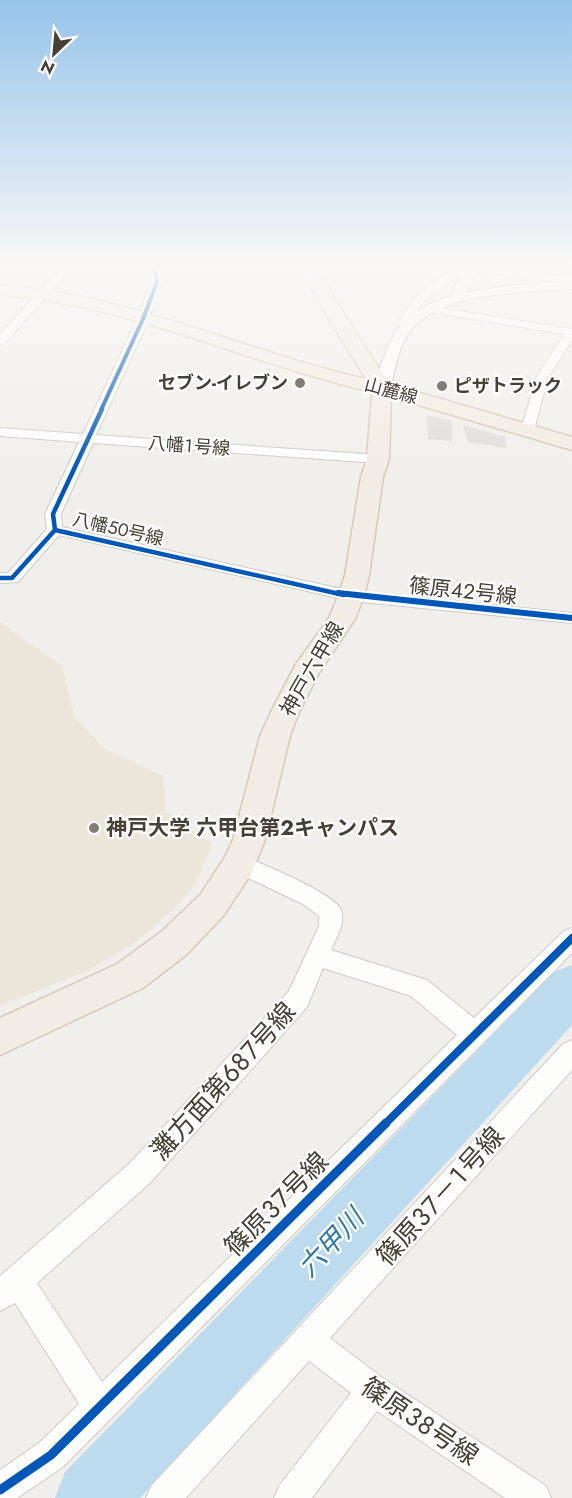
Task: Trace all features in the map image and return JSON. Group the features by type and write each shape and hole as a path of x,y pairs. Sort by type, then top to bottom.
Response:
{"main road":[{"name":"山麓線","path":"192,334 572,444"},
{"path":"348,334 382,388"},
{"name":"神戸六甲線","path":"0,1037 130,976 155,958 192,927 212,905 239,864 249,840 275,736 285,712 306,670 342,619 351,596 357,574 372,477 378,459 382,388"}],"street":[{"name":"八幡５０号線","path":"136,334 53,514 55,530 351,596"},
{"path":"382,388 403,334"},
{"path":"528,431 542,378 571,334"},
{"name":"八幡１号線","path":"0,432 378,459"},
{"path":"0,578 12,578 55,530"},
{"name":"篠原４２号線","path":"351,596 572,618"},
{"name":"灘方面第６８７号線","path":"9,1288 140,1173 298,999 330,926 331,912 311,897 239,864"},
{"name":"篠原３７号線","path":"0,1490 51,1455 572,938"},
{"path":"317,956 419,988 475,1034"},
{"name":"篠原３７－１号線","path":"163,1498 572,1052"},
{"path":"9,1288 99,1406"},
{"name":"篠原３８号線","path":"308,1341 373,1390 534,1498"},
{"path":"291,1498 373,1390"}],"shaded area":[{"path":"427,415 452,421 452,441 428,439"},
{"path":"463,425 505,437 506,448 468,442"},
{"name":"神戸大学 六甲台第2キャンパス","path":"0,622 62,666 74,716 105,749 163,776 166,812 212,844 196,883 172,911 135,943 87,971 0,1006"}],"waterway":[{"name":"六甲川","path":"91,1498 572,988"}],"cycle path":[{"path":"136,334 53,514 55,530 351,596 572,618"},
{"path":"0,578 12,578 55,530"},
{"path":"0,1490 51,1455 572,938"}],"place":[{"name":"セブン-イレブン","path":"300,383"},
{"name":"ピザトラック","path":"442,386"},
{"name":"神戸大学 六甲台第2キャンパス","path":"94,828"}]}
